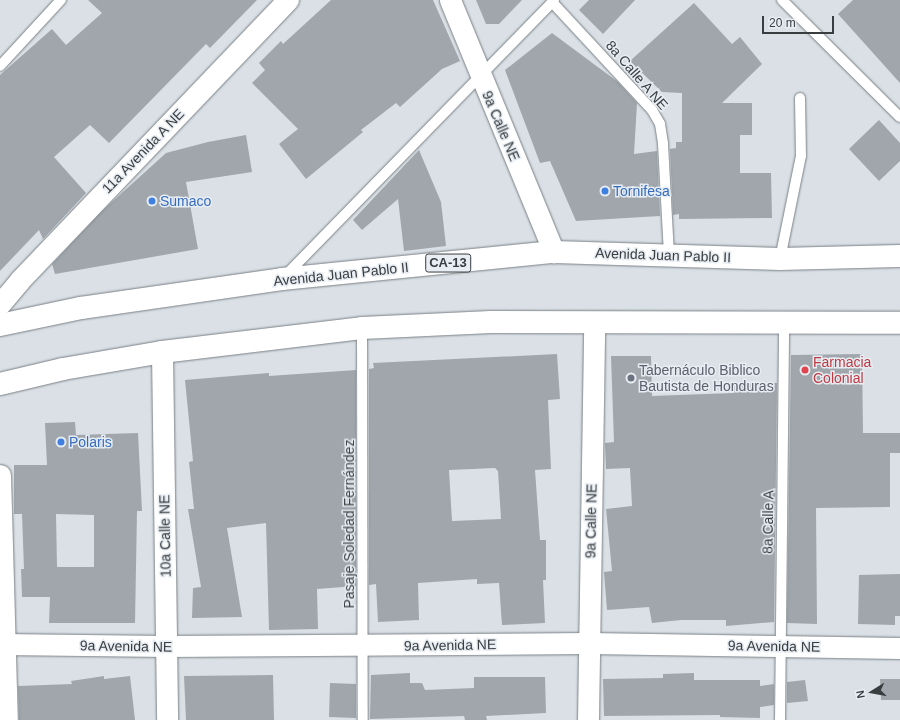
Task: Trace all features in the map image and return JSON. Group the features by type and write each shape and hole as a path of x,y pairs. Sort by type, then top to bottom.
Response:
{"highway":[{"name":"Avenida Juan Pablo II","path":"0,325 81,308 282,279 554,252 669,254 780,259 900,256"},
{"path":"0,384 63,369 162,352 362,328 492,322 900,324"}],"street":[{"name":"11a Avenida A NE","path":"0,304 20,280 288,0"},
{"name":"9a Calle NE","path":"450,0 480,76 554,252"},
{"name":"9a Calle NE","path":"588,720 594,323"},
{"name":"10a Calle NE","path":"162,352 167,720"},
{"path":"0,475 3,644 8,720"},
{"name":"9a Avenida NE","path":"3,644 363,646 589,643 900,648"}],"lane":[{"path":"0,66 61,0"},
{"path":"782,0 900,117"},
{"path":"282,279 553,1"},
{"name":"8a Calle A NE","path":"553,1 652,110 660,124 663,144 669,254"},
{"path":"780,259 801,156 800,98"},
{"name":"8a Calle A","path":"780,720 784,324"},
{"name":"Pasaje Soledad Fernández","path":"362,328 363,720"}],"building":[{"path":"88,0 257,0 210,48 206,44 109,143 90,125 54,157 86,193 43,239 39,230 0,271 0,75 52,29 66,45 102,13"},
{"path":"331,0 433,0 460,61 442,69 400,107 396,103 361,130 363,132 306,179 279,144 298,129 252,83 265,70 259,63 281,41 283,44"},
{"path":"476,0 522,0 499,24 486,24"},
{"path":"589,0 635,0 603,34 579,10"},
{"path":"853,0 900,0 900,83 838,14"},
{"path":"694,3 732,44 740,37 762,64 722,103 752,103 752,135 740,135 740,173 771,173 772,218 679,219 679,214 673,215 670,149 676,148 676,142 682,142 682,93 662,92 630,61"},
{"path":"552,33 618,82 637,103 634,154 657,151 660,216 576,221 550,161 540,163 505,70"},
{"path":"879,120 900,143 900,161 879,181 849,149"},
{"name":"Sumaco","path":"246,135 252,172 186,182 198,249 55,274 52,264 102,211 166,153 208,142"},
{"path":"419,150 441,202 446,246 404,251 398,199 362,230 353,220"},
{"path":"557,354 560,399 548,400 551,469 535,470 540,540 546,540 546,580 543,580 545,623 502,625 499,583 477,584 477,579 418,583 419,620 378,622 376,584 369,585 369,369 374,368 373,363","holes":["495,468 498,471 501,519 452,521 449,470"]},
{"path":"862,354 863,433 900,433 900,453 890,453 890,507 816,508 817,624 787,623 791,355"},
{"path":"611,356 651,356 652,396 734,393 734,384 777,383 774,622 726,626 726,620 681,620 652,623 649,607 607,610 604,572 612,571 606,509 632,506 630,468 606,469 605,443 614,442"},
{"path":"356,370 356,586 317,589 318,629 269,630 266,523 227,528 242,617 192,618 193,588 201,587 188,509 194,509 189,462 193,461 185,380 269,373 269,376"},
{"path":"75,422 76,435 138,433 142,511 137,511 135,623 49,623 50,597 22,597 21,569 24,569 22,514 14,514 14,465 47,465 45,423","holes":["56,514 94,515 94,567 57,567"]},
{"path":"900,574 900,616 895,616 895,625 858,624 859,575"},
{"path":"410,673 410,683 422,683 425,690 474,688 474,677 545,677 546,713 486,716 487,720 465,720 464,716 370,719 371,675"},
{"path":"694,673 694,680 760,680 760,686 774,684 774,705 760,707 760,718 720,717 720,715 604,716 603,679 663,678 663,674"},
{"path":"273,675 274,720 186,720 184,676"},
{"path":"104,676 104,679 130,676 135,720 19,720 18,686 72,684 71,681"},
{"path":"880,679 900,679 900,700 881,700"},
{"path":"805,680 808,701 787,703 787,682"},
{"path":"330,683 356,684 356,718 329,717"}],"place":[{"name":"Tornifesa","path":"605,191"},
{"name":"Sumaco","path":"152,201"},
{"name":"Farmacia Colonial","path":"805,370"},
{"name":"Tabernáculo Biblico Bautista de Honduras","path":"631,378"},
{"name":"Polaris","path":"61,442"}]}
